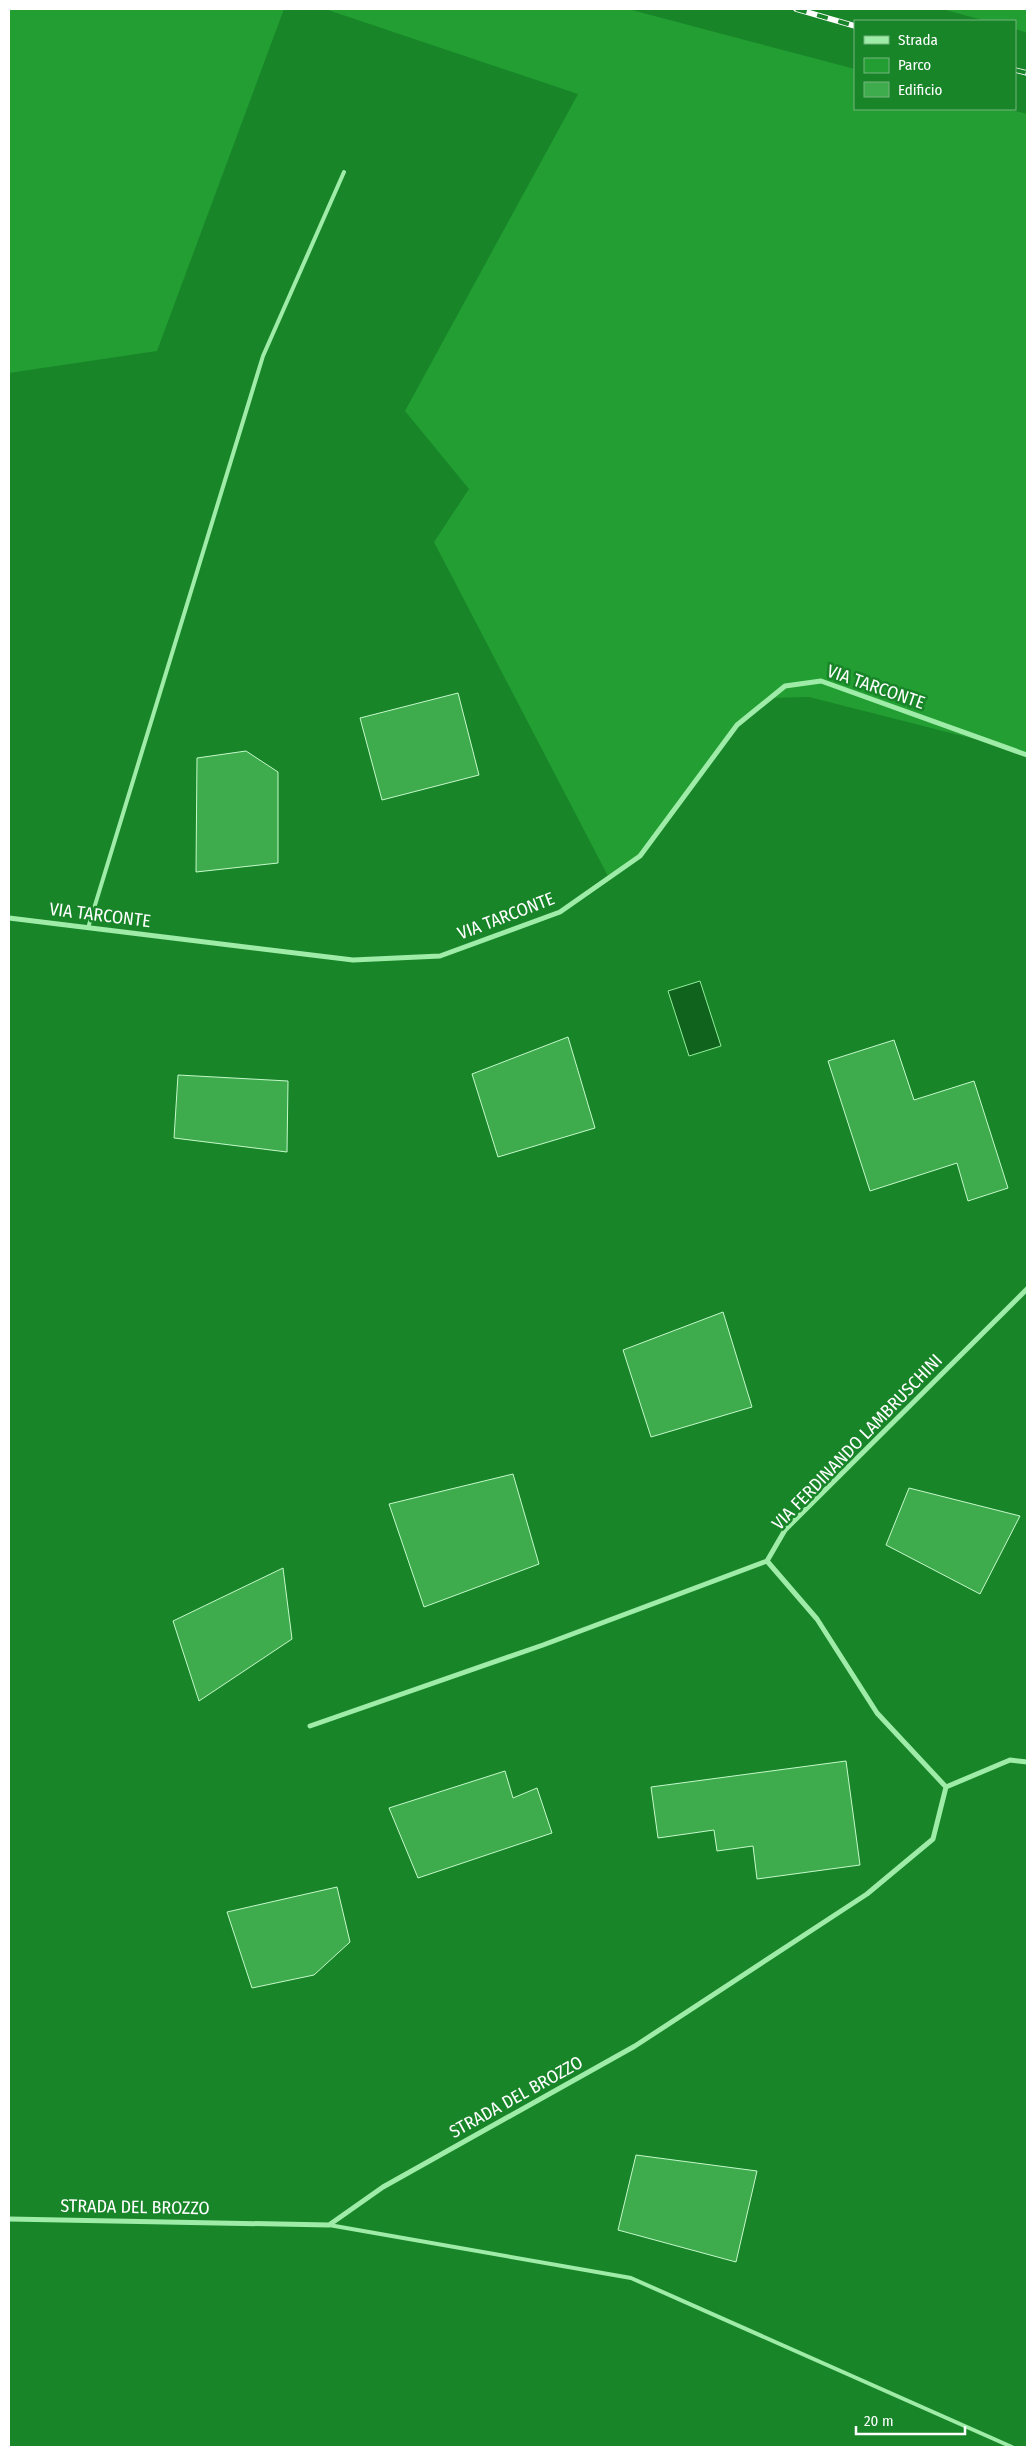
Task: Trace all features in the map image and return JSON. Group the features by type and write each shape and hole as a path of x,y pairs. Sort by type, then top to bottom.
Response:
{"street":[{"name":"VIA TARCONTE","path":"9,918 353,960 440,956 560,912 640,856 737,725 785,686 821,681 1027,755"},
{"name":"VIA FERDINANDO LAMBRUSCHINI","path":"767,1561 785,1530 1027,1289"},
{"path":"310,1726 543,1645 767,1561 817,1619 877,1713 946,1787 1010,1760 1027,1762"},
{"name":"STRADA DEL BROZZO","path":"9,2219 329,2225 383,2187 635,2046 867,1894 933,1839 946,1787"}],"lane":[{"path":"88,928 263,356 344,172"},
{"path":"329,2225 631,2278 1012,2447"}],"green space":[{"path":"9,9 284,9 157,351 9,373"},
{"path":"325,9 628,9 854,69 854,110 1012,110 1027,114 1027,755 1006,747 809,697 770,698 737,725 640,856 609,878 434,542 469,489 405,411 578,94"},
{"path":"942,9 1027,9 1027,33 1016,29 1016,20 982,20"}],"shaded area":[{"path":"700,981 721,1046 689,1056 668,991"}],"building":[{"path":"458,693 479,775 382,800 360,718"},
{"path":"246,751 278,772 278,863 196,872 197,758"},
{"path":"568,1037 595,1128 498,1157 472,1074"},
{"path":"894,1040 914,1100 974,1081 1008,1188 968,1201 957,1163 870,1191 828,1061"},
{"path":"178,1075 288,1081 287,1152 174,1138"},
{"path":"723,1312 752,1407 651,1437 623,1350"},
{"path":"513,1474 539,1564 424,1607 389,1504"},
{"path":"909,1488 1020,1516 980,1594 886,1545"},
{"path":"283,1568 292,1639 199,1701 173,1621"},
{"path":"846,1761 860,1865 757,1879 753,1846 717,1851 714,1830 658,1838 651,1787"},
{"path":"505,1771 513,1798 537,1788 552,1833 418,1878 389,1808"},
{"path":"337,1887 350,1942 314,1975 252,1988 227,1912"},
{"path":"636,2155 757,2171 736,2262 618,2230"}],"railway":[{"path":"796,9 854,26"},
{"path":"1016,70 1027,73"}]}
